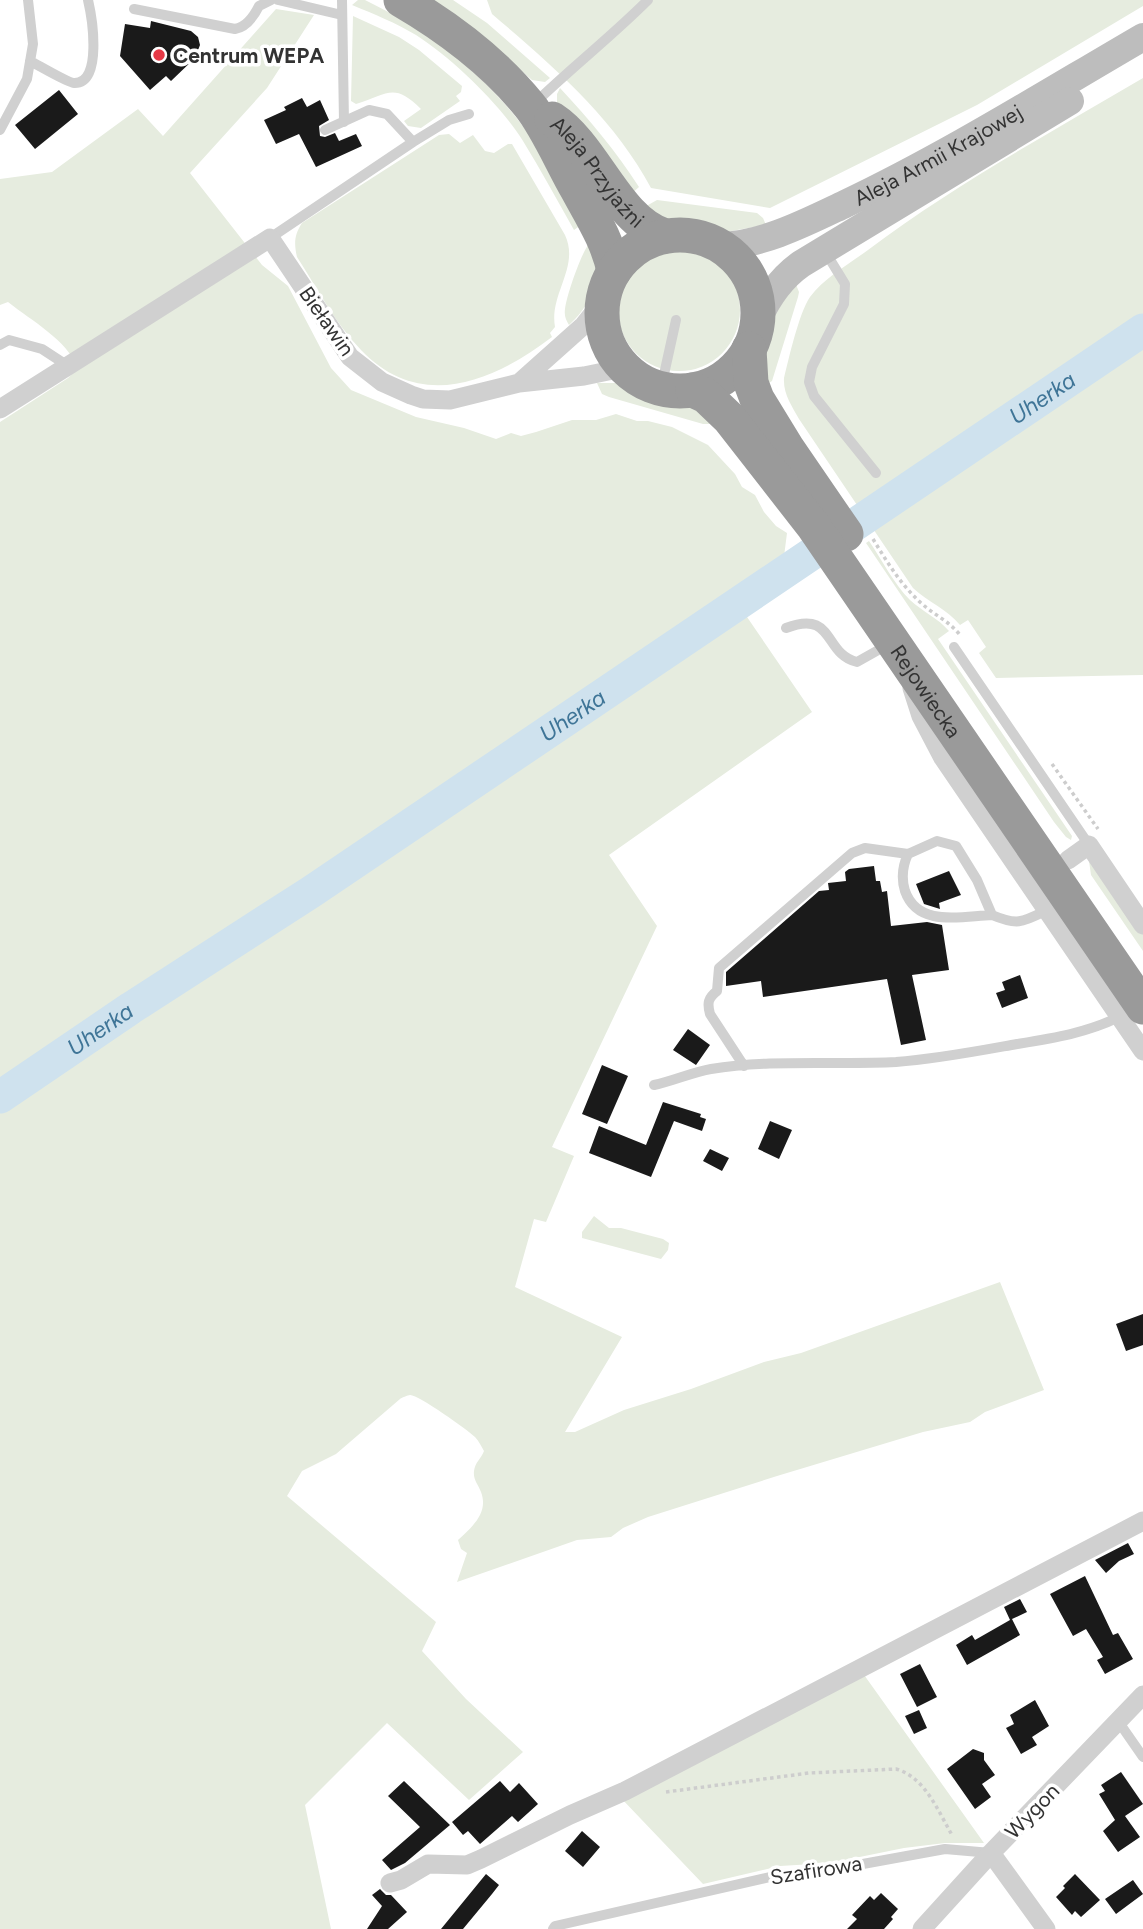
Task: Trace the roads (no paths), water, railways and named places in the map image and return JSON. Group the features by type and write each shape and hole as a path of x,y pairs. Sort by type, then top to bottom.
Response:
{"highway":[{"name":"Aleja Przyjaźni","path":"401,0 447,29 469,47 500,73 531,107 605,239 608,286"},
{"name":"Aleja Przyjaźni","path":"531,107 571,134 634,215 653,232 665,236"},
{"path":"665,236 694,236 720,246 739,263 753,285 757,302 753,334 741,361 720,380 662,384 611,349 603,326 608,286 636,248 665,236"},
{"name":"Rejowiecka","path":"753,334 749,376 757,399 822,520 847,556 1078,853 1143,969"},
{"name":"Rejowiecka","path":"662,384 706,396 822,520"},
{"name":"Rejowiecka","path":"847,556 898,651 1131,1012"}],"main road":[{"name":"Aleja Armii Krajowej","path":"753,334 765,304 784,278 974,147 1143,37"},
{"name":"Aleja Armii Krajowej","path":"720,246 733,246 764,238 816,218 907,174 974,147 1143,58"}],"street":[{"name":"Bieławin","path":"270,238 349,357 382,382 411,395 438,400 462,398 519,383 613,370 662,384"},
{"path":"0,409 270,238"},
{"name":"Bieławin","path":"519,383 584,325 608,286"},
{"path":"898,651 921,716 943,758 1048,910 1131,1012 1143,1051"},
{"path":"1078,853 1143,925"},
{"path":"390,1883 401,1880 428,1864 467,1865 625,1791 1143,1521"},
{"name":"Wygon","path":"922,1929 1143,1695"},
{"path":"991,1853 1046,1929"}],"lane":[{"path":"0,130 27,79 33,44 28,0"},
{"path":"30,61 66,80 75,83 83,80 92,70 94,54 88,0"},
{"path":"134,9 235,29 253,17 258,6 271,0"},
{"path":"278,0 342,15"},
{"path":"342,0 344,122"},
{"path":"531,107 648,0"},
{"path":"326,131 369,110 387,114 413,142"},
{"path":"270,238 413,142 449,120 469,114"},
{"path":"824,250 845,284 844,304 812,367 809,382 814,396 876,473"},
{"path":"662,384 676,320"},
{"path":"0,345 9,340 41,349 68,366"},
{"path":"786,628 797,623 816,624 823,628 847,660 857,662 898,651"},
{"path":"954,647 1078,853"},
{"path":"744,1066 710,1014 708,1005 710,997 717,991 719,968 852,853 865,848 908,854 937,841 956,846 977,880 992,915"},
{"path":"908,854 903,865 902,879 906,894 915,908 926,916 992,915 1011,923 1022,922 1048,910"},
{"path":"654,1085 708,1070 744,1066 898,1062 970,1052 1076,1034 1098,1028 1131,1012"},
{"path":"1118,1721 1143,1757"},
{"name":"Szafirowa","path":"553,1929 555,1926 783,1874 830,1870 945,1849 991,1853"}],"waterway":[{"name":"Uherka","path":"0,1097 131,1008 311,892 1143,330"}],"place":[{"name":"Centrum WEPA","path":"159,55"}]}
